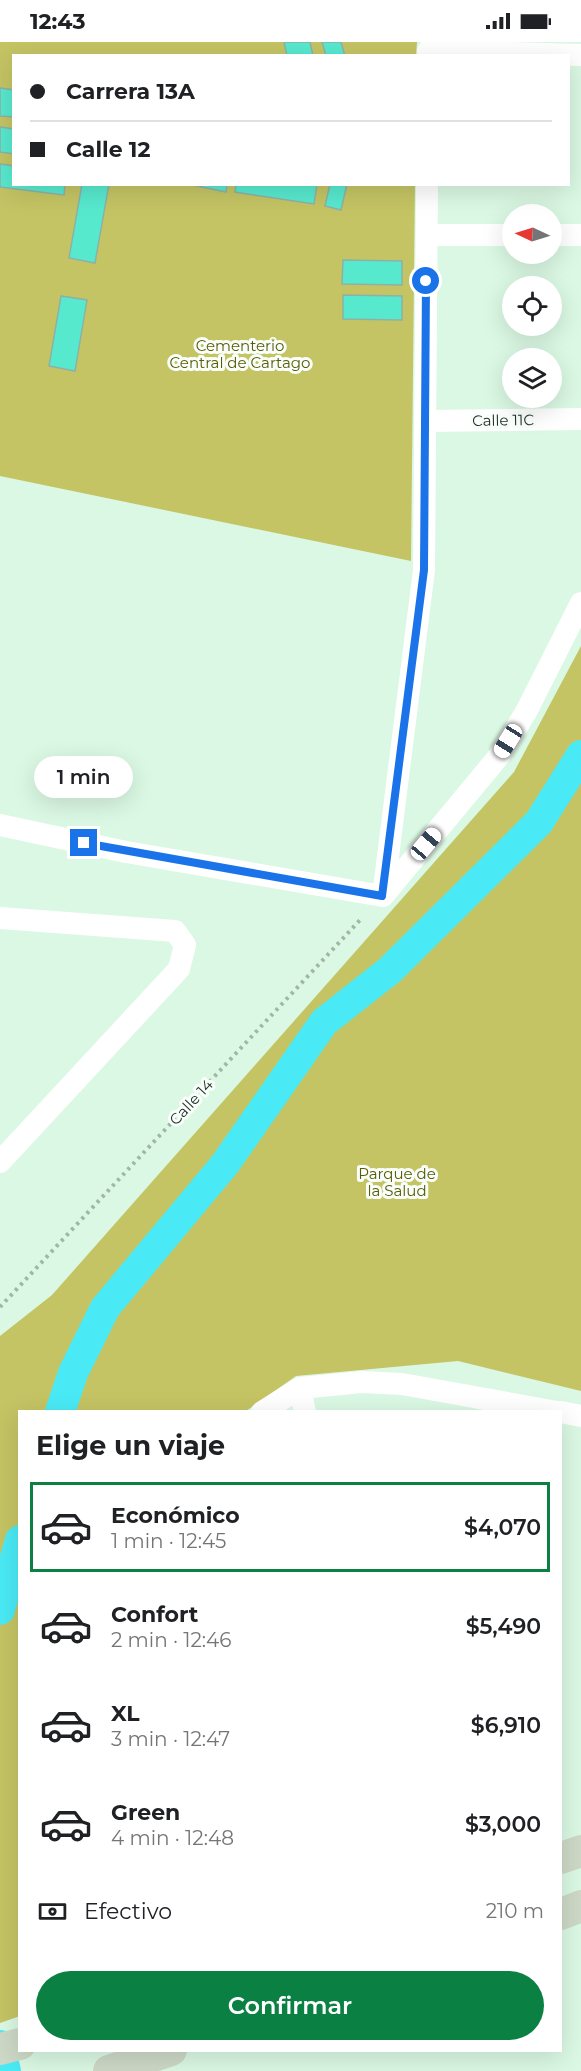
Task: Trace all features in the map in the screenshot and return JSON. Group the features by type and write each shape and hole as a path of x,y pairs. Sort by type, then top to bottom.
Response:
{"main road":[{"path":"562,1858 581,1851"},
{"path":"562,1914 581,1906"},
{"path":"0,2049 18,2044"},
{"path":"116,2070 166,2052"}],"street":[{"path":"428,50 550,54"},
{"path":"382,896 424,570 427,186"},
{"path":"427,235 502,235"},
{"path":"562,235 581,235"},
{"name":"Calle 11C","path":"425,421 581,419"},
{"path":"382,896 499,756 526,712 581,603"},
{"path":"0,825 126,852 382,896"},
{"path":"0,918 175,931 185,945 178,969 0,1162"},
{"path":"265,1410 300,1388 362,1382 402,1384 452,1401 540,1410"},
{"path":"300,1388 305,1410"},
{"path":"562,1413 581,1416"}],"path":[{"name":"Calle 14","path":"0,1307 382,896"}],"green space":[{"name":"Cementerio Central de Cartago","path":"0,42 417,42 416,54 12,54 12,186 415,186 411,561 0,476"},
{"name":"Parque de la Salud","path":"581,646 581,1391 458,1361 296,1376 247,1410 18,1410 18,2017 0,2023 0,1336 52,1295 514,772"}],"building":[{"path":"284,42 310,42 313,54 287,54"},
{"path":"322,42 341,42 344,54 325,54"},
{"path":"0,88 12,90 12,117 0,116"},
{"path":"0,127 12,129 12,154 0,152"},
{"path":"0,164 12,166 12,186 65,186 64,195 0,187"},
{"path":"82,186 109,186 95,263 69,258"},
{"path":"198,186 227,186 226,192"},
{"path":"236,186 317,186 314,204 235,192"},
{"path":"330,186 347,186 341,210 325,206"},
{"path":"343,260 402,261 402,285 342,284"},
{"path":"343,295 402,296 402,320 343,319"},
{"path":"61,296 87,300 75,371 49,366"}],"waterway":[{"path":"61,1410 73,1373 105,1308 225,1164 324,1022 390,970 539,822 581,755"},
{"path":"0,1610 18,1547"},
{"path":"0,2045 6,2071"}],"route":[{"path":"84,843 382,896 424,570 426,281"}]}
